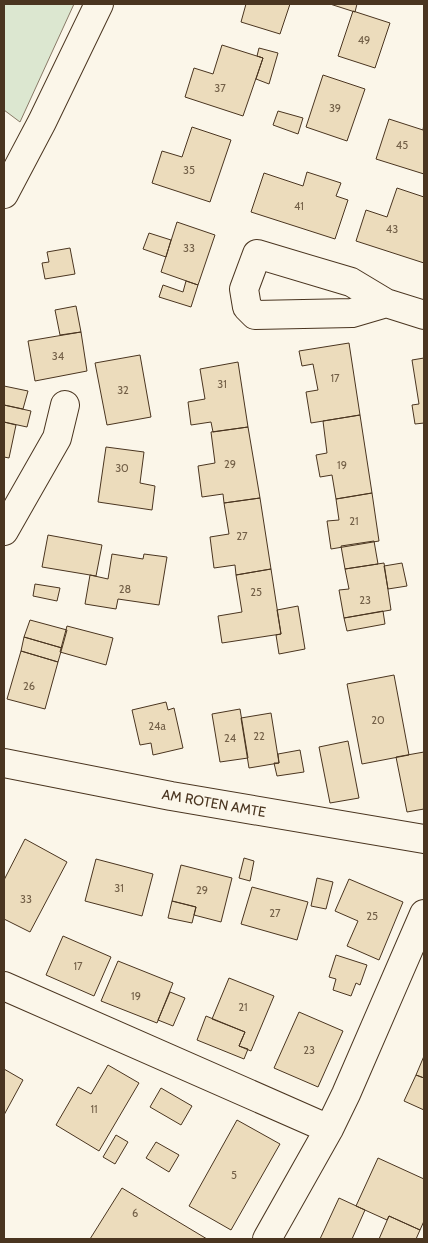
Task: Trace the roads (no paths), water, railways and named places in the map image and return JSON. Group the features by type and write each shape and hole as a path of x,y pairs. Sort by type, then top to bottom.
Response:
{"street":[{"path":"4,194 42,122 99,4"},
{"path":"386,303 424,315"},
{"path":"4,530 57,438 65,405"},
{"name":"AM ROTEN AMTE","path":"4,763 170,796 424,839"},
{"path":"267,1239 329,1129 346,1094 424,914"},
{"path":"4,986 329,1129"}]}
